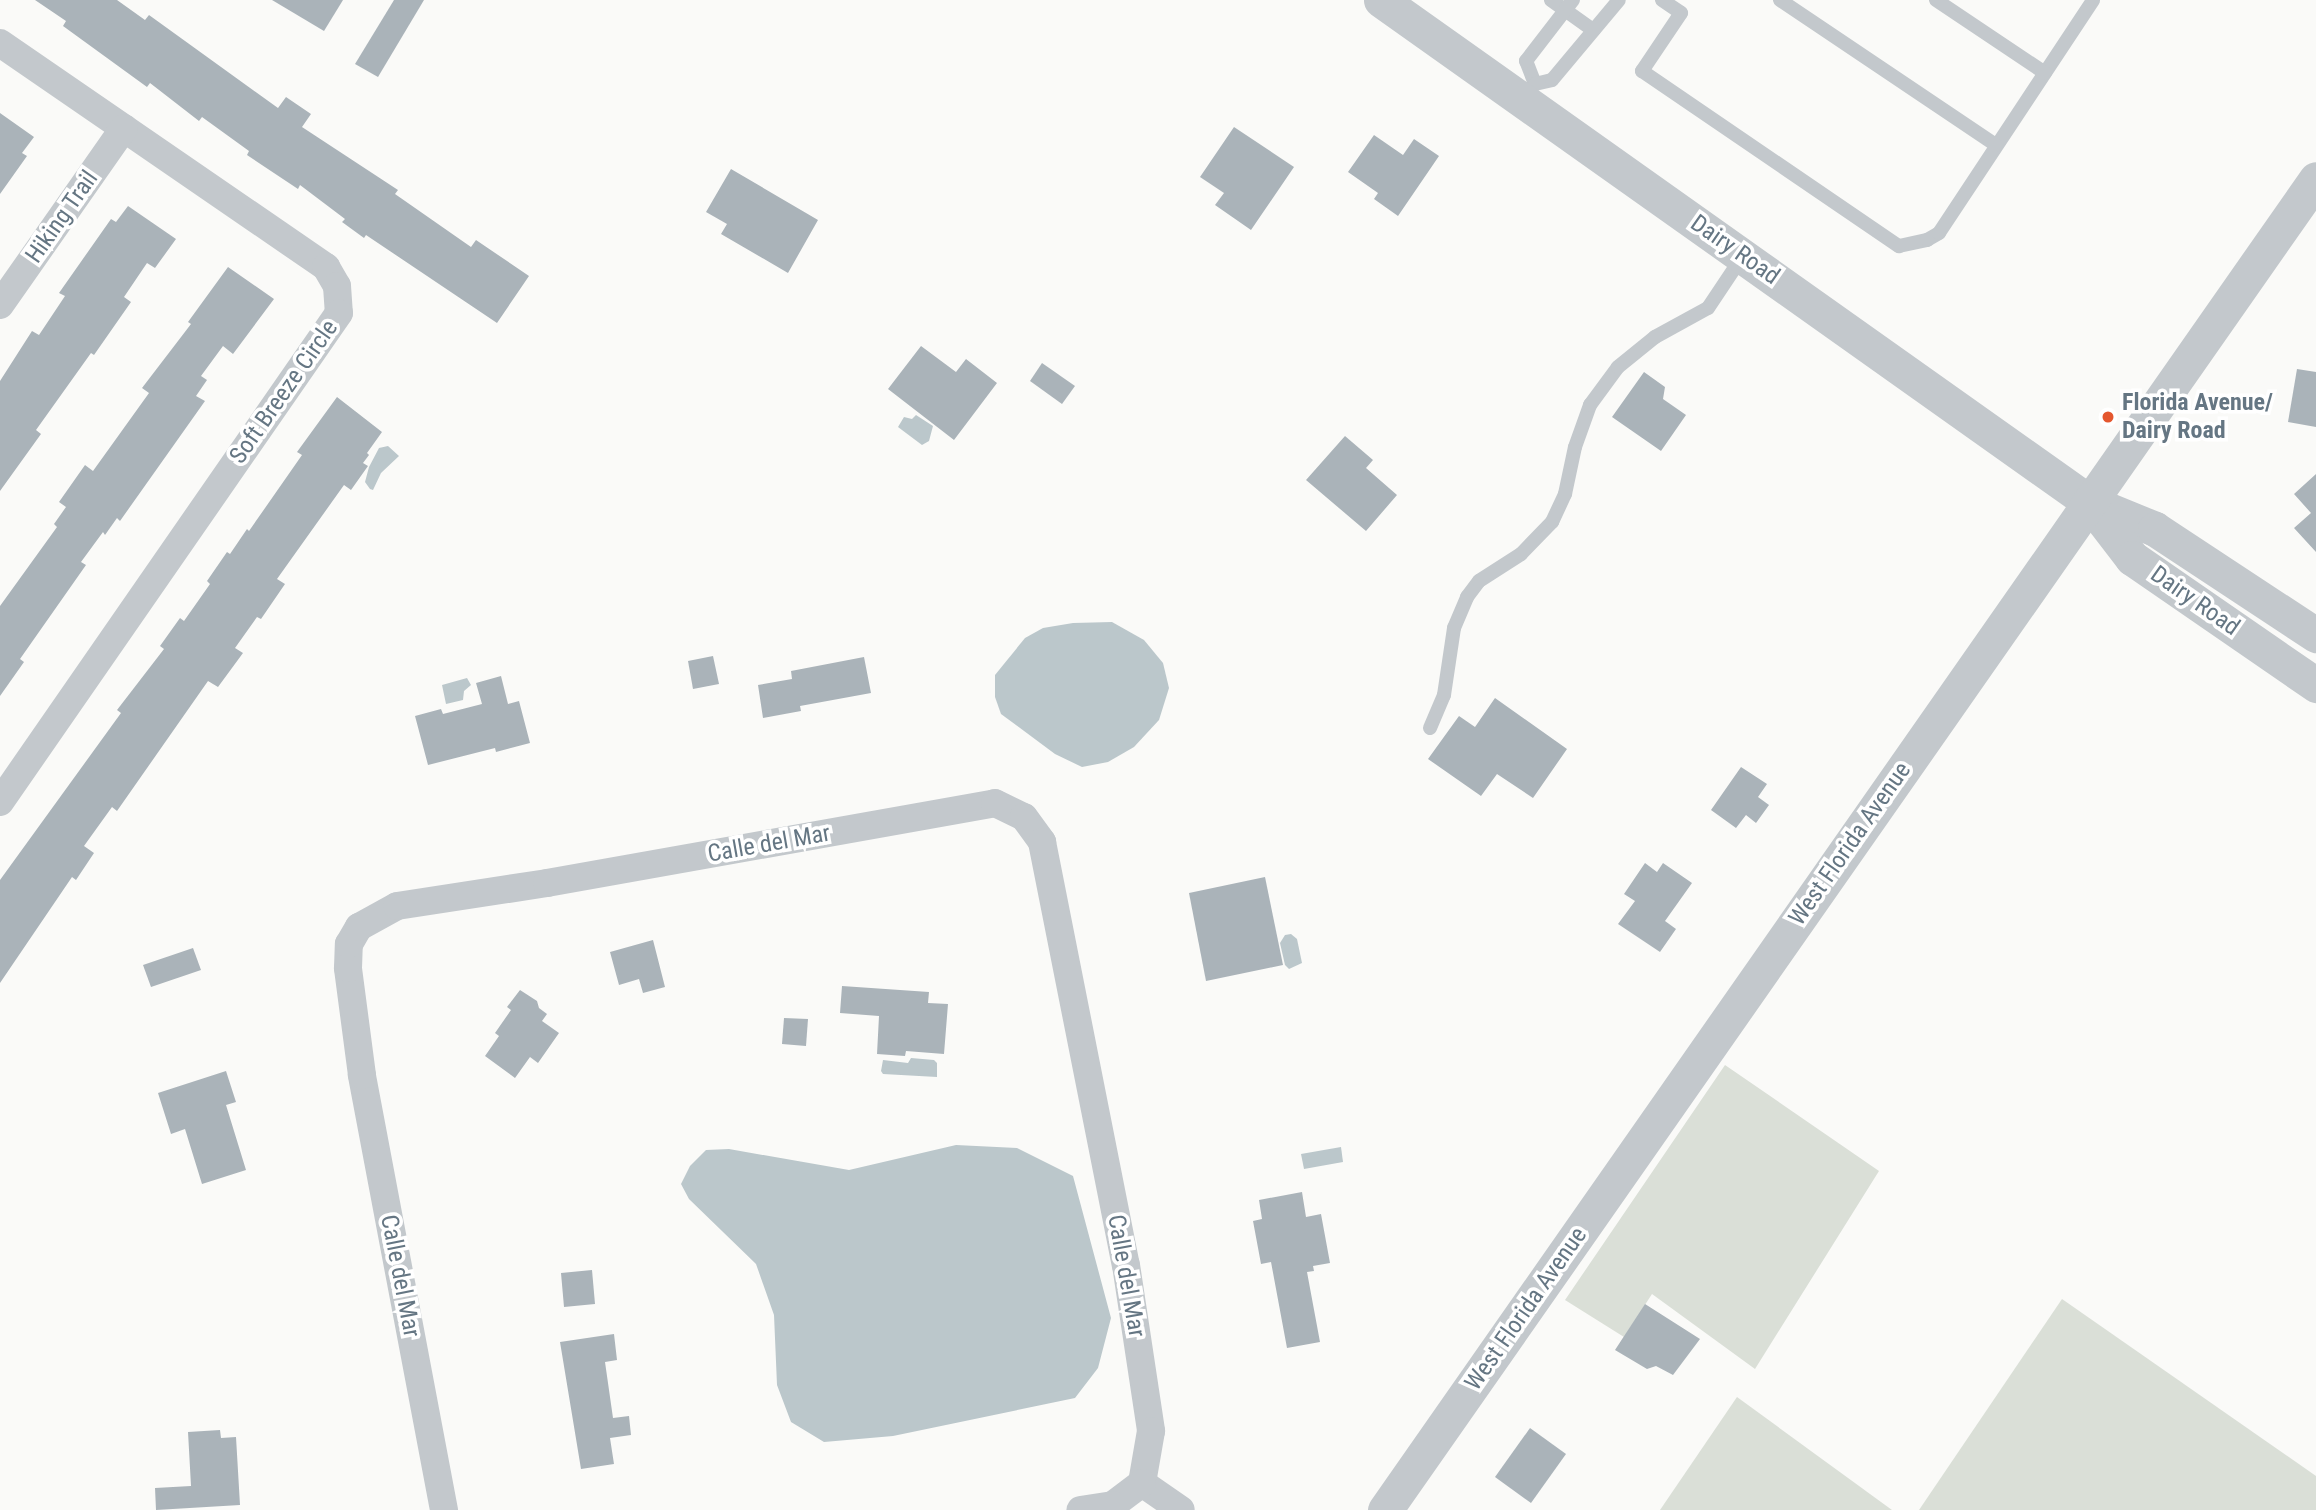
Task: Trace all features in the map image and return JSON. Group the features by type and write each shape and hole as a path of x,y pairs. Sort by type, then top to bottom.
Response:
{"street":[{"name":"Dairy Road","path":"1381,0 1528,91 1743,256 2089,502 2155,528 2316,635"},
{"name":"Soft Breeze Circle","path":"0,43 326,267 337,286 339,313 0,802"},
{"name":"Hiking Trail","path":"0,305 124,128"},
{"name":"West Florida Avenue","path":"1385,1510 2316,179"},
{"name":"Dairy Road","path":"2089,502 2132,558 2316,685"},
{"name":"Calle del Mar","path":"444,1510 362,1075 348,968 349,944 359,927 397,906 547,883 995,803 1024,817 1042,842 1126,1265 1151,1432 1142,1483"},
{"path":"1080,1510 1113,1505 1142,1483 1181,1510"}],"lane":[{"path":"1551,0 1568,4 1593,30"},
{"path":"1568,4 1526,61 1528,91 1552,80 1619,0"},
{"path":"1662,0 1681,13 1642,71 1899,246 1927,240 1939,233 2093,0"},
{"path":"1780,0 1996,145"},
{"path":"1936,0 2045,73"},
{"path":"1430,729 1444,695 1454,628 1466,597 1479,581 1521,554 1552,522 1565,494 1575,447 1590,405 1618,367 1655,337 1708,308 1743,256"}],"shaded area":[{"path":"916,415 933,426 929,441 922,445 898,427 904,417 912,419"},
{"path":"388,446 399,456 381,473 373,490 370,489 365,482 369,467 379,448"},
{"path":"1112,622 1144,640 1163,663 1169,688 1159,720 1134,747 1108,762 1082,767 1055,754 1001,714 995,697 995,675 1025,638 1043,628 1073,623"},
{"path":"467,678 471,685 464,691 463,700 446,704 442,685"},
{"path":"1291,934 1297,939 1302,963 1289,969 1285,965 1280,943 1285,935"},
{"path":"911,1058 934,1060 937,1063 937,1077 883,1074 881,1071 883,1060 908,1063"},
{"path":"1725,1065 1879,1171 1755,1369 1652,1294 1624,1337 1565,1300"},
{"path":"956,1145 1017,1148 1073,1176 1111,1318 1098,1368 1075,1398 893,1436 824,1442 791,1422 777,1385 774,1315 756,1264 689,1199 681,1184 690,1166 706,1150 729,1149 849,1170"},
{"path":"1341,1147 1343,1162 1304,1169 1301,1154"},
{"path":"2062,1299 2316,1476 2316,1510 1919,1510"},
{"path":"1737,1397 1892,1510 1660,1510"}],"building":[{"path":"35,0 117,0 145,20 149,15 278,108 286,97 311,114 302,127 398,190 395,194 471,247 476,240 529,276 497,323 366,235 364,238 342,222 345,219 300,185 298,189 247,155 249,151 202,117 199,121 150,83 147,87 63,26 66,21"},
{"path":"272,0 343,0 324,31"},
{"path":"394,0 424,0 378,77 355,64"},
{"path":"0,113 34,137 22,153 27,156 0,194"},
{"path":"1234,127 1294,167 1251,230 1215,205 1224,193 1200,177"},
{"path":"1374,135 1403,155 1414,139 1439,156 1398,216 1374,199 1378,193 1348,172"},
{"path":"731,169 818,220 788,273 721,234 727,224 706,212"},
{"path":"128,206 176,239 155,268 147,263 124,297 131,302 36,430 41,434 0,491 0,381 32,331 39,335 65,296 59,293 111,219 116,222"},
{"path":"228,267 274,299 233,354 223,346 201,376 207,380 196,396 205,401 120,521 117,518 105,535 103,532 81,562 86,565 20,659 24,662 0,696 0,606 57,527 54,524 66,507 59,502 85,465 93,471 149,393 142,388 191,324 188,322"},
{"path":"921,346 956,372 966,359 997,383 954,440 888,389"},
{"path":"1042,363 1075,386 1062,404 1030,381"},
{"path":"2297,369 2316,372 2316,427 2288,422"},
{"path":"1644,372 1665,387 1663,399 1686,415 1661,451 1612,417"},
{"path":"337,397 382,432 367,453 369,455 363,463 368,466 351,490 344,485 277,579 285,584 261,619 257,617 235,648 243,653 218,687 208,681 117,811 112,807 84,846 94,853 76,880 72,877 0,983 0,880 121,713 117,710 164,649 160,646 180,618 184,621 210,584 207,581 227,552 230,554 247,529 249,531 302,455 297,452"},
{"path":"1345,436 1373,460 1366,468 1397,495 1366,531 1306,480"},
{"path":"2316,474 2316,552 2294,528 2311,513 2294,494"},
{"path":"713,656 719,684 693,689 688,661"},
{"path":"864,657 871,693 800,706 801,711 763,718 758,685 792,679 791,671"},
{"path":"501,676 508,704 519,701 530,743 496,752 495,748 428,765 415,716 441,709 443,714 482,704 476,683"},
{"path":"1495,698 1567,749 1533,798 1497,774 1481,796 1428,759 1459,716 1475,727"},
{"path":"1741,767 1767,784 1758,797 1769,805 1756,823 1746,815 1736,828 1711,810"},
{"path":"1645,863 1657,872 1663,863 1692,883 1665,921 1676,929 1660,952 1618,924 1635,901 1624,894"},
{"path":"1265,877 1283,965 1206,981 1189,893"},
{"path":"653,940 665,987 643,993 639,979 619,985 610,952"},
{"path":"193,948 201,970 151,987 143,965"},
{"path":"842,986 929,992 928,1003 948,1004 944,1054 906,1051 905,1056 877,1054 879,1016 840,1013"},
{"path":"520,990 537,1001 539,1008 547,1014 542,1021 559,1033 538,1063 530,1057 515,1078 485,1056 499,1036 495,1033 511,1010 507,1007"},
{"path":"784,1018 808,1019 806,1046 782,1044"},
{"path":"226,1071 236,1102 226,1105 246,1170 202,1184 185,1129 171,1134 158,1093"},
{"path":"1302,1192 1306,1217 1321,1214 1330,1263 1313,1266 1314,1271 1307,1272 1320,1342 1287,1348 1271,1262 1261,1264 1253,1221 1262,1219 1259,1200"},
{"path":"592,1270 595,1304 564,1307 561,1273"},
{"path":"1645,1304 1700,1339 1673,1375 1656,1366 1647,1369 1615,1350"},
{"path":"614,1334 617,1360 605,1362 613,1418 629,1416 631,1435 610,1438 614,1464 581,1469 560,1342"},
{"path":"1530,1428 1566,1454 1531,1503 1495,1477"},
{"path":"220,1430 221,1438 236,1437 240,1505 156,1510 155,1488 191,1486 188,1432"}],"place":[{"name":"Florida Avenue/ Dairy Road","path":"2108,417"}]}
